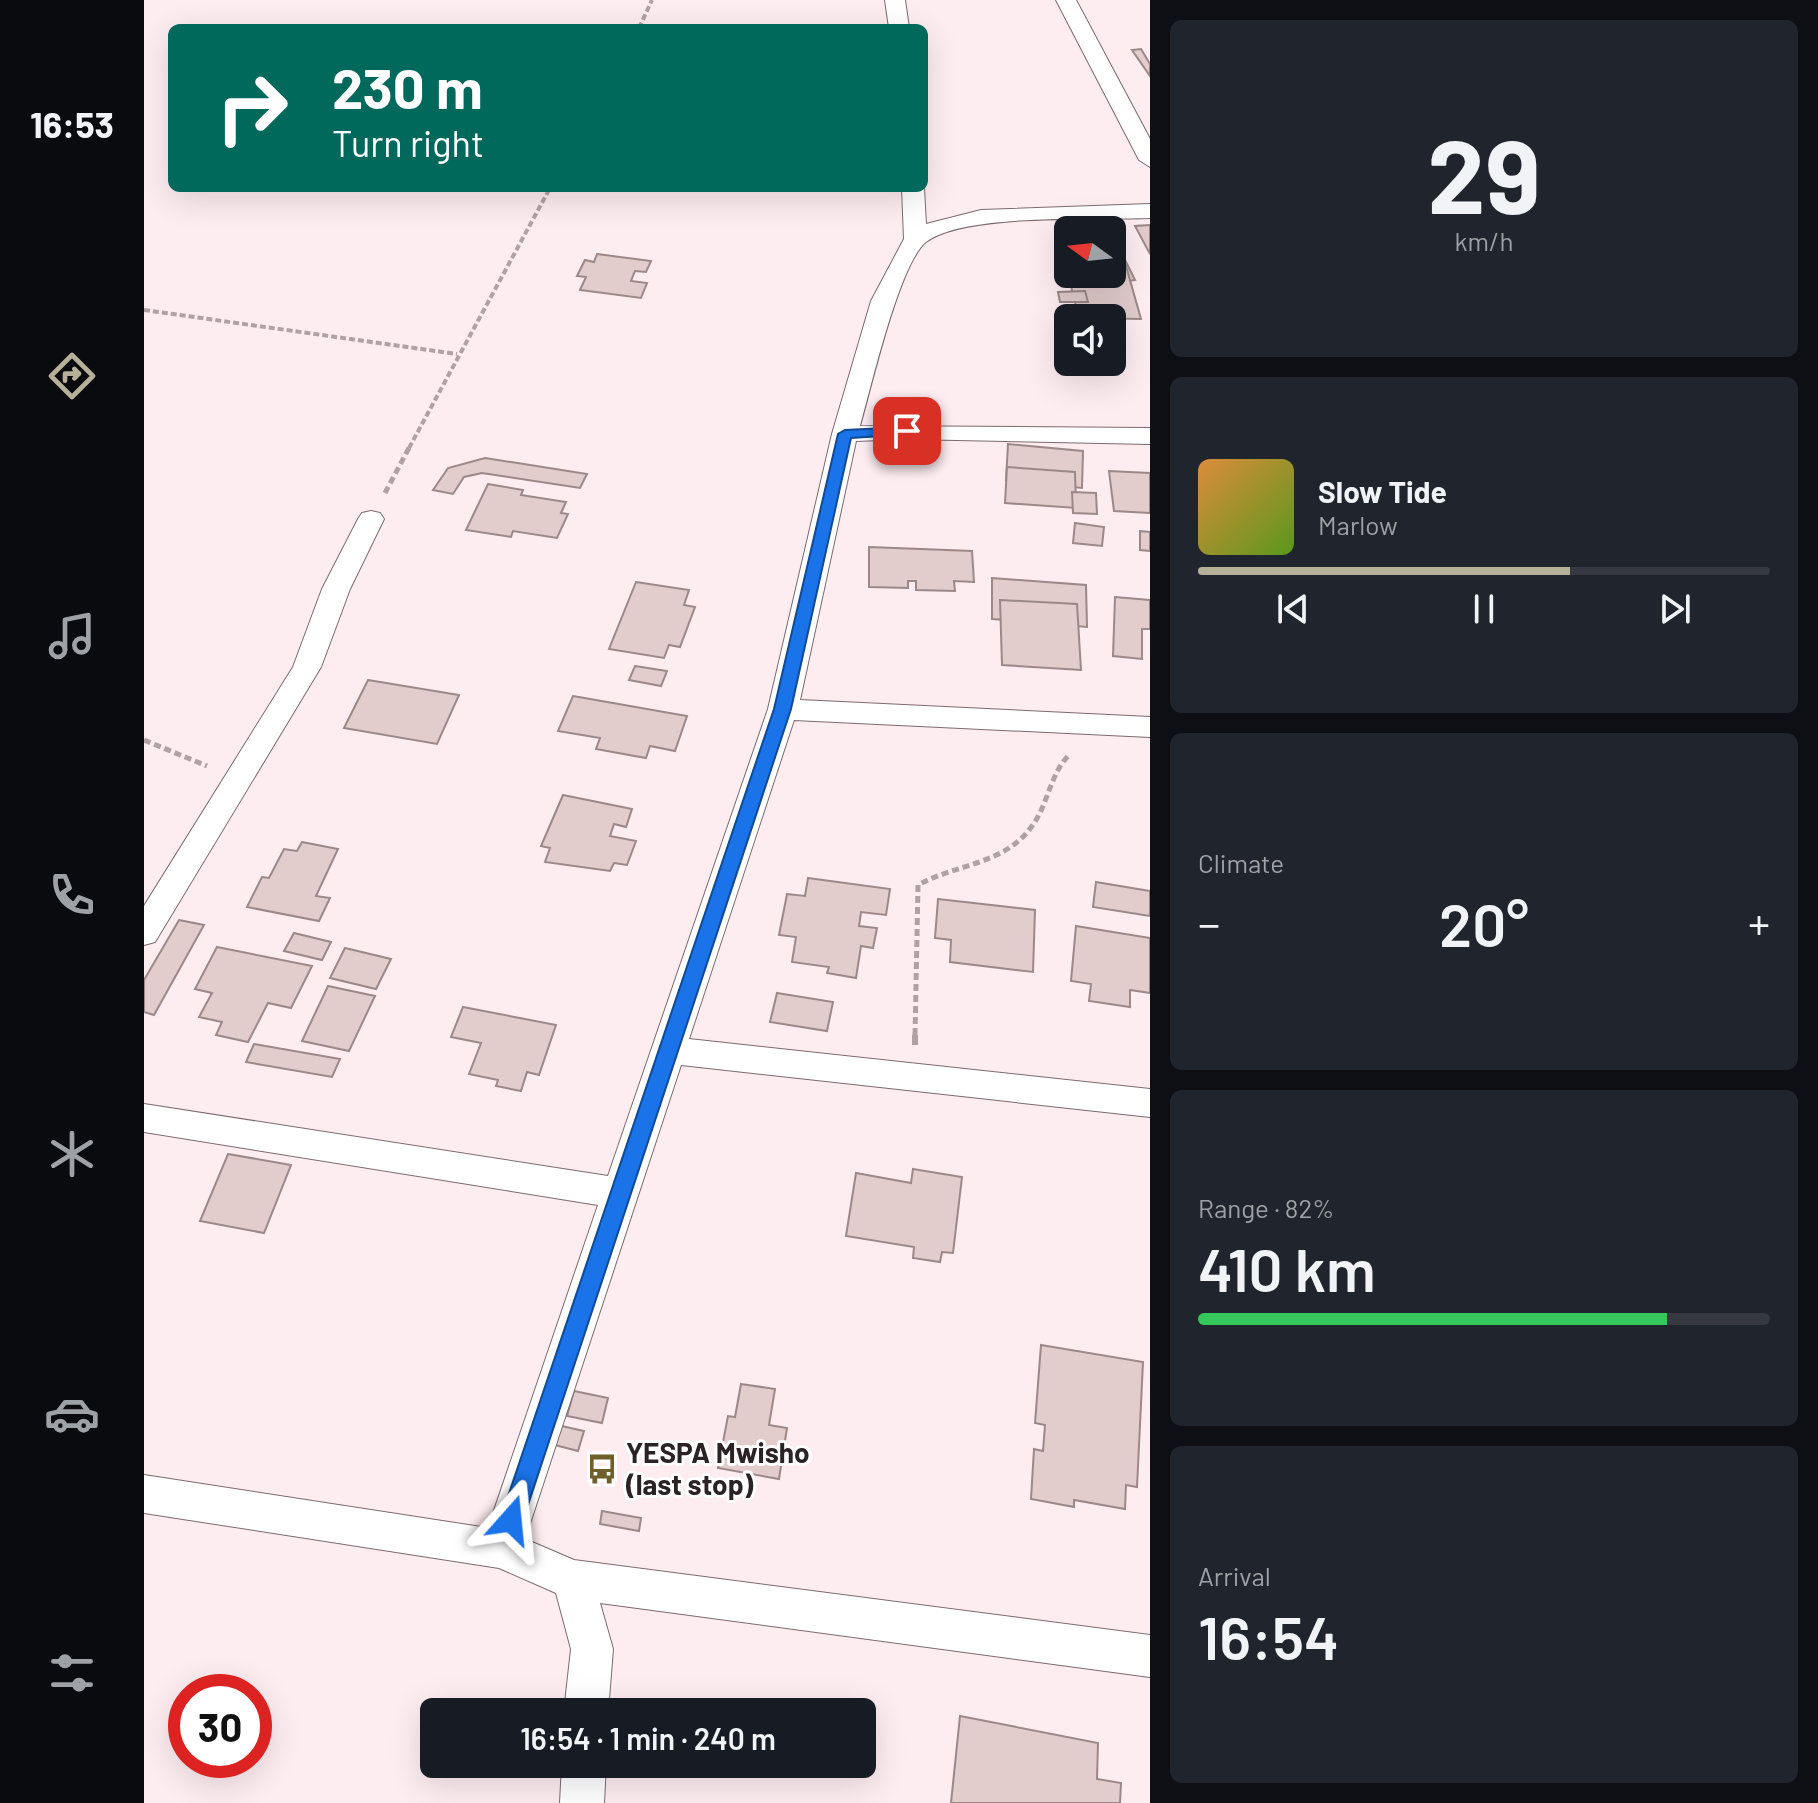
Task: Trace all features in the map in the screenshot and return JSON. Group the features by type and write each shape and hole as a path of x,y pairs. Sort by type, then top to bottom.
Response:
{"street":[{"path":"895,0 898,24"},
{"path":"1066,0 1150,160"},
{"path":"501,1549 783,709 845,434 883,301 915,239 913,192"},
{"path":"915,239 943,224 981,217 1150,211"},
{"path":"845,434 907,431 1150,436"},
{"path":"144,933 307,667 336,589 371,519"},
{"path":"783,709 1150,727"},
{"path":"667,1050 798,1068 1027,1087 1150,1103"},
{"path":"144,1118 619,1193"},
{"path":"144,1494 501,1549 573,1580 1150,1656"},
{"path":"573,1580 592,1649 587,1698"},
{"path":"582,1803 583,1778"}],"path":[{"path":"641,24 652,0"},
{"path":"371,519 457,354 548,192"},
{"path":"144,310 457,354"},
{"path":"915,1078 918,885 938,872 1003,856 1030,835 1061,763 1097,725"},
{"path":"144,740 238,779"}],"building":[{"path":"1141,49 1150,64 1150,76 1132,50"},
{"path":"1150,225 1150,254 1135,226"},
{"path":"597,254 651,261 646,272 635,271 631,281 647,283 641,298 580,290 586,277 577,276 585,260 594,262"},
{"path":"1126,262 1135,280 1126,281"},
{"path":"1126,266 1141,319 1126,319 1126,304 1076,304 1072,288 1126,288"},
{"path":"1085,288 1124,288 1127,294 1089,297"},
{"path":"1085,291 1088,302 1060,302 1058,292"},
{"path":"1008,444 1083,451 1082,488 1006,480"},
{"path":"485,458 587,474 580,488 482,473 464,477 453,494 433,490 448,468"},
{"path":"1007,467 1075,472 1076,508 1005,503"},
{"path":"1109,471 1150,473 1150,513 1114,511"},
{"path":"488,484 523,490 521,495 566,502 561,513 568,514 557,538 513,531 511,537 466,530"},
{"path":"1072,492 1096,493 1097,514 1073,513"},
{"path":"1075,523 1104,527 1102,546 1073,543"},
{"path":"1140,531 1150,532 1150,551 1140,550"},
{"path":"869,547 972,551 974,582 954,581 955,591 916,590 916,581 908,581 908,588 869,587"},
{"path":"992,578 1086,585 1087,627 1064,625 1064,637 1021,633 1021,621 992,619"},
{"path":"636,582 689,590 684,605 695,607 680,647 669,645 664,658 609,649"},
{"path":"1115,597 1150,600 1150,629 1142,629 1142,659 1113,656"},
{"path":"1000,600 1077,604 1081,670 1002,665"},
{"path":"635,666 667,671 661,686 629,680"},
{"path":"368,680 459,695 437,744 344,728"},
{"path":"573,696 687,716 675,751 650,746 646,758 596,749 600,738 558,731"},
{"path":"563,795 632,809 626,827 614,824 610,836 636,841 627,865 614,863 610,871 545,862 550,848 541,846"},
{"path":"302,842 338,849 316,896 330,898 319,921 247,907 262,877 269,878 284,849 297,851"},
{"path":"808,878 890,889 886,915 861,912 859,926 877,928 873,948 861,946 856,978 827,973 829,967 792,962 796,937 779,935 787,894 805,896"},
{"path":"1096,882 1150,891 1150,916 1093,907"},
{"path":"938,899 1035,910 1033,972 950,962 951,940 935,938"},
{"path":"179,920 204,925 154,1015 144,1012 144,980"},
{"path":"1076,926 1150,938 1150,993 1130,990 1130,1007 1089,1001 1091,984 1071,981"},
{"path":"294,933 331,942 322,960 284,951"},
{"path":"217,947 312,966 291,1008 268,1003 248,1042 216,1035 222,1022 199,1017 212,993 195,989"},
{"path":"345,948 391,959 376,989 330,978"},
{"path":"328,986 375,996 349,1051 302,1041"},
{"path":"777,993 833,1002 827,1031 770,1022"},
{"path":"463,1007 556,1025 539,1075 527,1072 521,1091 496,1086 498,1080 469,1074 481,1043 451,1037"},
{"path":"254,1044 340,1059 332,1077 246,1062"},
{"path":"228,1154 291,1165 264,1233 200,1221"},
{"path":"913,1169 962,1177 953,1253 942,1252 940,1262 913,1258 914,1247 846,1236 856,1173 911,1183"},
{"path":"1041,1345 1143,1362 1137,1487 1126,1485 1125,1509 1074,1500 1074,1507 1031,1499 1034,1449 1043,1451 1045,1425 1035,1423"},
{"path":"741,1384 775,1389 769,1425 787,1428 779,1479 718,1468 728,1416 735,1417"},
{"path":"574,1391 608,1398 602,1423 567,1416"},
{"path":"553,1424 584,1431 578,1451 547,1443"},
{"path":"602,1511 641,1518 639,1531 600,1524"},
{"path":"960,1716 1098,1743 1097,1779 1121,1783 1120,1803 951,1803"}],"place":[{"name":"YESPA Mwisho (last stop)","path":"602,1469"}],"route":[{"path":"511,1520 783,709 845,434 907,431"}]}
